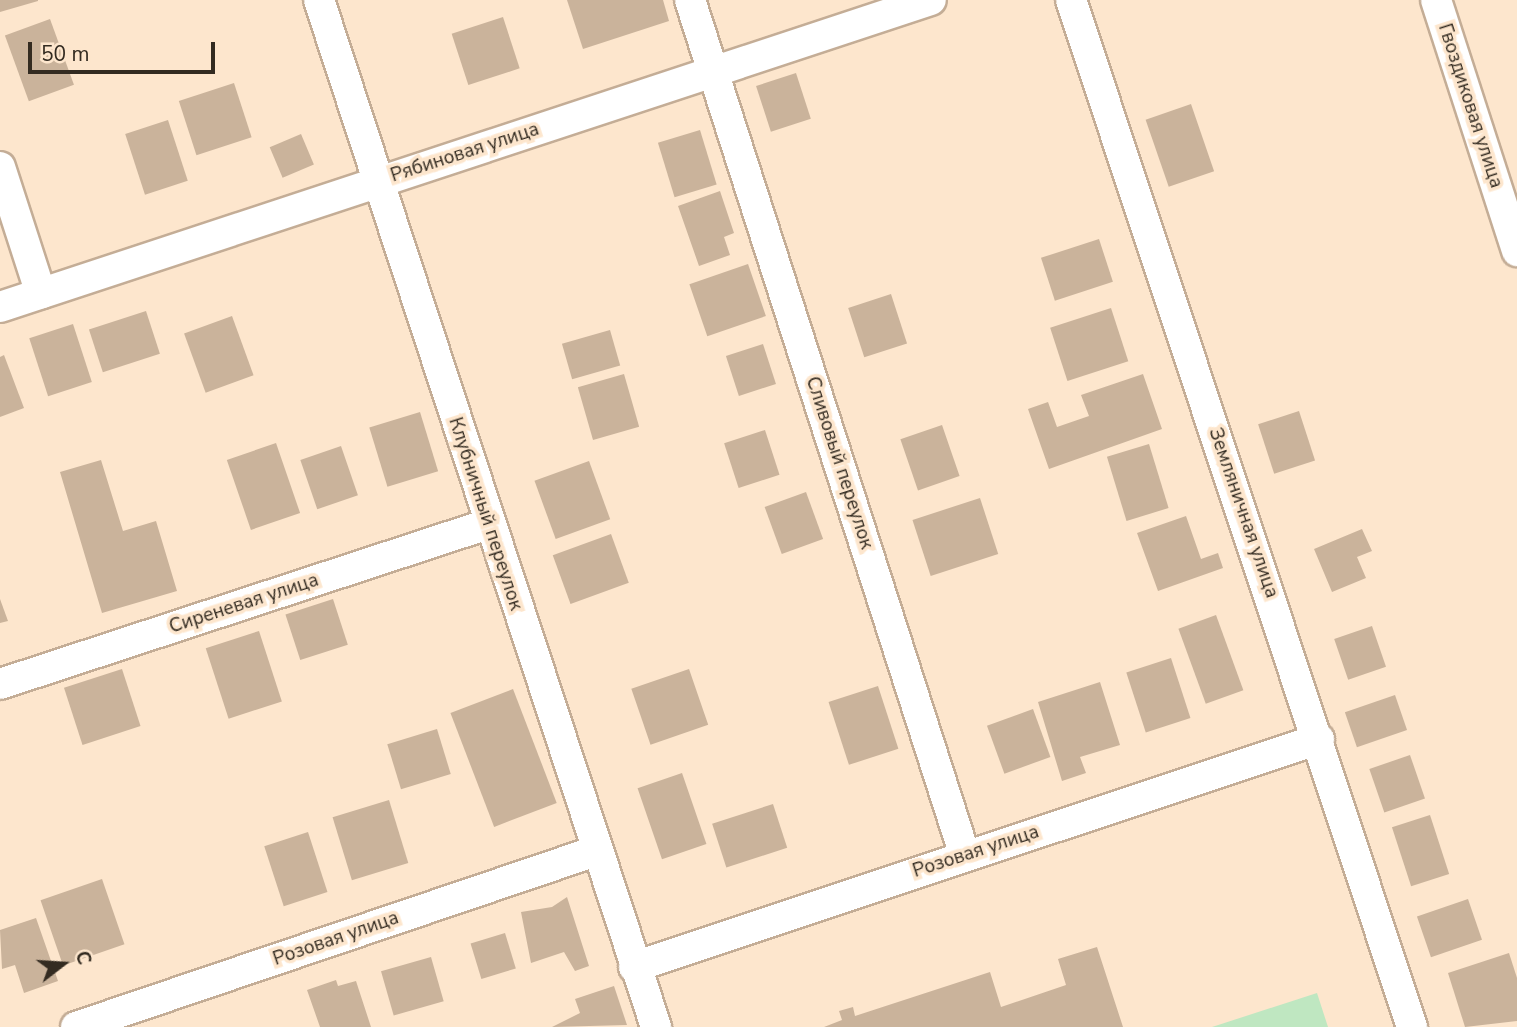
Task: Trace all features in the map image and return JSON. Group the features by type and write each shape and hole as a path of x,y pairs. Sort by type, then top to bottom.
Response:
{"street":[{"name":"Клубничный переулок","path":"319,0 376,183 656,1027"},
{"name":"Сливовый переулок","path":"690,0 965,856"},
{"name":"Рябиновая улица","path":"0,307 931,0"},
{"name":"Земляничная улица","path":"1071,0 1319,739 1412,1027"},
{"name":"Гвоздиковая улица","path":"1436,0 1510,205 1517,251"},
{"path":"0,167 41,293"},
{"name":"Сиреневая улица","path":"0,684 488,524"},
{"name":"Розовая улица","path":"634,967 1319,739"},
{"name":"Розовая улица","path":"76,1027 596,851"}],"green space":[{"path":"1317,993 1328,1027 1212,1027"}],"building":[{"path":"0,0 38,0 38,1 0,12"},
{"path":"567,0 663,0 669,21 583,49"},
{"path":"503,17 520,68 468,85 452,34"},
{"path":"50,19 74,85 29,101 5,35"},
{"path":"796,73 811,119 771,132 756,86"},
{"path":"234,83 252,137 196,155 179,101"},
{"path":"1191,104 1214,171 1169,187 1146,120"},
{"path":"168,120 188,181 145,195 125,134"},
{"path":"700,130 717,185 675,197 658,143"},
{"path":"301,134 314,164 283,178 270,147"},
{"path":"720,191 734,233 724,237 730,255 699,266 678,206"},
{"path":"1099,239 1113,282 1055,301 1041,258"},
{"path":"748,264 766,316 707,336 689,284"},
{"path":"891,294 907,343 864,357 848,308"},
{"path":"1111,308 1128,361 1067,381 1050,328"},
{"path":"146,311 160,354 103,372 89,330"},
{"path":"232,316 254,375 206,393 184,333"},
{"path":"73,324 92,382 48,396 29,338"},
{"path":"610,330 620,366 572,379 562,344"},
{"path":"763,344 776,384 739,396 726,356"},
{"path":"4,355 24,408 0,417 0,357"},
{"path":"624,374 639,427 593,440 578,387"},
{"path":"1143,374 1162,429 1049,469 1028,409 1048,402 1057,427 1089,416 1081,395"},
{"path":"1299,411 1315,460 1274,474 1258,424"},
{"path":"420,412 438,471 387,487 369,427"},
{"path":"942,425 960,476 918,490 900,439"},
{"path":"765,430 780,475 739,488 724,443"},
{"path":"276,443 300,513 251,530 227,460"},
{"path":"1149,444 1169,508 1127,521 1107,457"},
{"path":"341,446 358,495 317,509 300,460"},
{"path":"101,460 123,531 156,521 177,591 102,613 60,472"},
{"path":"589,461 610,519 556,539 534,481"},
{"path":"806,492 823,539 782,554 765,507"},
{"path":"980,498 998,554 931,576 912,520"},
{"path":"1186,516 1201,559 1218,553 1223,568 1158,591 1137,533"},
{"path":"1362,529 1372,551 1357,557 1366,578 1332,592 1314,549"},
{"path":"611,534 629,583 571,604 553,555"},
{"path":"0,599 8,621 0,623"},
{"path":"333,599 348,645 300,660 285,614"},
{"path":"1216,615 1243,690 1206,704 1178,629"},
{"path":"1372,626 1386,667 1348,680 1334,639"},
{"path":"259,631 282,701 229,719 206,648"},
{"path":"1171,658 1190,718 1146,732 1126,673"},
{"path":"122,669 141,726 83,745 64,688"},
{"path":"689,669 708,725 651,745 631,689"},
{"path":"1100,682 1120,745 1080,757 1086,773 1062,781 1038,702"},
{"path":"878,686 898,749 849,765 829,702"},
{"path":"513,689 557,803 494,827 450,713"},
{"path":"1395,695 1407,730 1357,747 1345,712"},
{"path":"1033,709 1050,757 1004,774 987,726"},
{"path":"437,729 451,774 401,789 387,744"},
{"path":"1410,755 1425,798 1384,812 1369,769"},
{"path":"682,773 706,844 662,859 638,788"},
{"path":"389,800 408,863 352,880 333,817"},
{"path":"773,804 787,848 726,868 712,824"},
{"path":"1430,815 1449,874 1411,886 1392,827"},
{"path":"308,832 327,892 284,906 264,846"},
{"path":"102,879 124,944 63,965 41,900"},
{"path":"567,897 589,966 575,971 564,952 531,963 521,912 552,907"},
{"path":"1468,899 1482,940 1431,957 1417,917"},
{"path":"36,918 58,981 24,993 15,965 2,969 0,930"},
{"path":"505,933 516,968 481,979 471,944"},
{"path":"1097,947 1123,1027 824,1027 842,1020 839,1011 853,1007 855,1016 990,972 1001,1007 1066,985 1058,959"},
{"path":"1509,953 1517,978 1517,1021 1465,1027 1448,973"},
{"path":"431,957 444,1001 394,1016 381,971"},
{"path":"336,980 338,986 356,981 371,1027 320,1027 307,990"},
{"path":"614,986 627,1025 552,1027 580,1013 575,999"}]}
